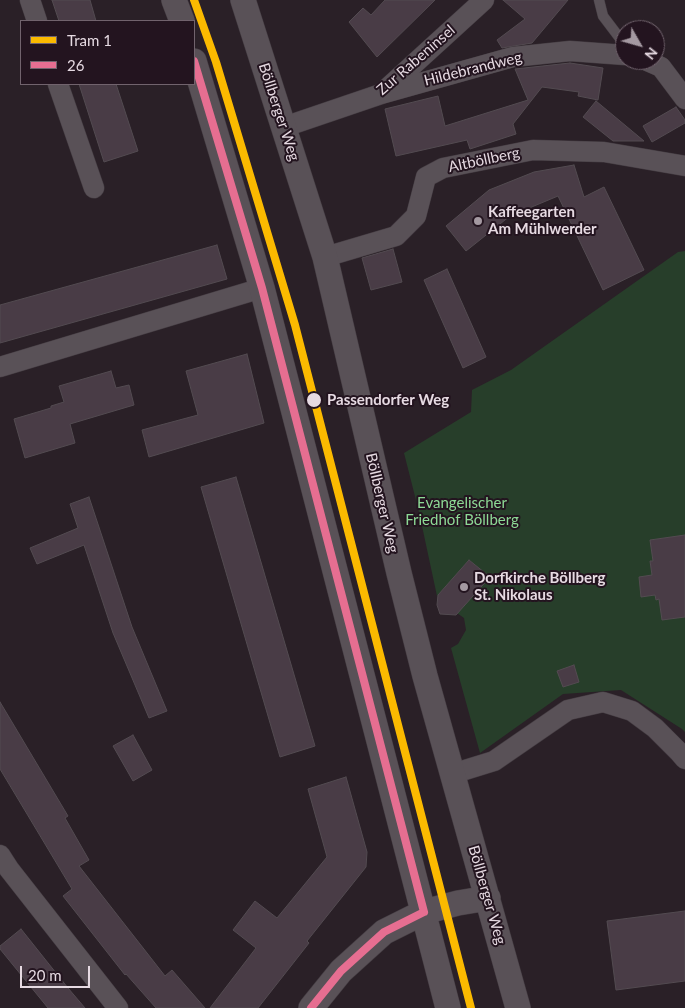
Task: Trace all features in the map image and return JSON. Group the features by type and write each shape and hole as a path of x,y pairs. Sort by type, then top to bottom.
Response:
{"street":[{"path":"30,0 37,20"},
{"path":"174,0 182,20"},
{"name":"Böllberger Weg","path":"243,0 325,257 399,573 452,774 518,1008"},
{"name":"Zur Rabeninsel","path":"284,127 381,94 484,0"},
{"name":"Hildebrandweg","path":"381,94 513,57 570,51 615,54"},
{"path":"195,64 262,288 448,1008"},
{"path":"663,70 685,100"},
{"path":"58,85 94,188"},
{"name":"Altböllberg","path":"325,257 396,236 416,216 426,177 443,168 533,150 604,152 685,166"},
{"path":"0,367 262,288"},
{"path":"452,774 494,761 568,710 603,702 632,711 655,728 685,759"},
{"path":"0,855 118,1008"},
{"path":"312,1008 341,971 384,932 424,912 458,902 488,898"}],"lane":[{"path":"599,0 603,16 615,32"}],"green space":[{"name":"Evangelischer Friedhof Böllberg","path":"685,251 685,732 621,690 563,694 480,753 451,648 458,644 466,630 464,618 457,613 490,577 469,560 437,596 422,526 418,522 420,516 404,453 471,412 472,390 511,370 678,252"}],"building":[{"path":"52,0 90,0 96,20 59,20"},
{"path":"385,0 435,0 377,57 349,22 363,8 371,15"},
{"path":"503,0 568,0 532,43 502,48 497,40 525,19"},
{"path":"570,63 603,68 598,100 578,96 579,92 542,87 513,124 516,134 470,149 467,140 396,156 385,109 438,96 445,126 528,100 515,69"},
{"path":"79,85 116,85 138,151 104,162"},
{"path":"596,101 644,141 613,141 583,117"},
{"path":"676,107 685,123 652,142 643,126"},
{"path":"574,165 584,197 604,187 644,270 603,290 558,196 510,216 466,251 446,226 489,190 534,172"},
{"path":"217,245 227,279 0,343 0,305"},
{"path":"393,249 402,282 371,290 362,258"},
{"path":"447,269 486,357 463,368 424,280"},
{"path":"247,354 264,423 149,457 142,430 198,415 186,371"},
{"path":"111,371 116,388 129,385 134,405 70,424 75,443 25,458 14,419 64,402 59,386"},
{"path":"236,477 315,746 280,757 201,487"},
{"path":"89,497 132,627 167,711 149,718 113,633 84,545 37,564 30,548 78,528 70,504"},
{"path":"685,535 685,617 662,620 659,599 656,600 655,595 641,597 639,577 652,575 650,561 653,561 650,540"},
{"name":"Dorfkirche Böllberg St. Nikolaus","path":"469,560 490,577 456,615 440,614 437,605 438,595"},
{"path":"574,665 579,682 563,687 557,671"},
{"path":"0,702 68,816 65,818 89,860 79,866 165,976 172,970 205,1008 156,1008 125,975 63,896 72,889 0,769"},
{"path":"133,735 152,770 133,781 113,746"},
{"path":"346,777 367,852 366,867 307,941 309,943 258,1008 210,1008 256,948 233,930 255,901 277,918 327,857 308,789"},
{"path":"685,911 685,981 616,990 607,921"},
{"path":"21,929 85,1008 48,1008 0,949 0,946"}],"tram line":[{"name":"1","path":"194,0 216,62 295,325 471,1008"}],"transit line":[{"name":"26","path":"195,64 262,288 424,912"},
{"name":"26","path":"311,1008 341,971 384,932 424,912"}],"place":[{"name":"Kaffeegarten Am Mühlwerder","path":"478,221"},
{"name":"Passendorfer Weg","path":"314,400"},
{"name":"Dorfkirche Böllberg St. Nikolaus","path":"464,587"}]}
